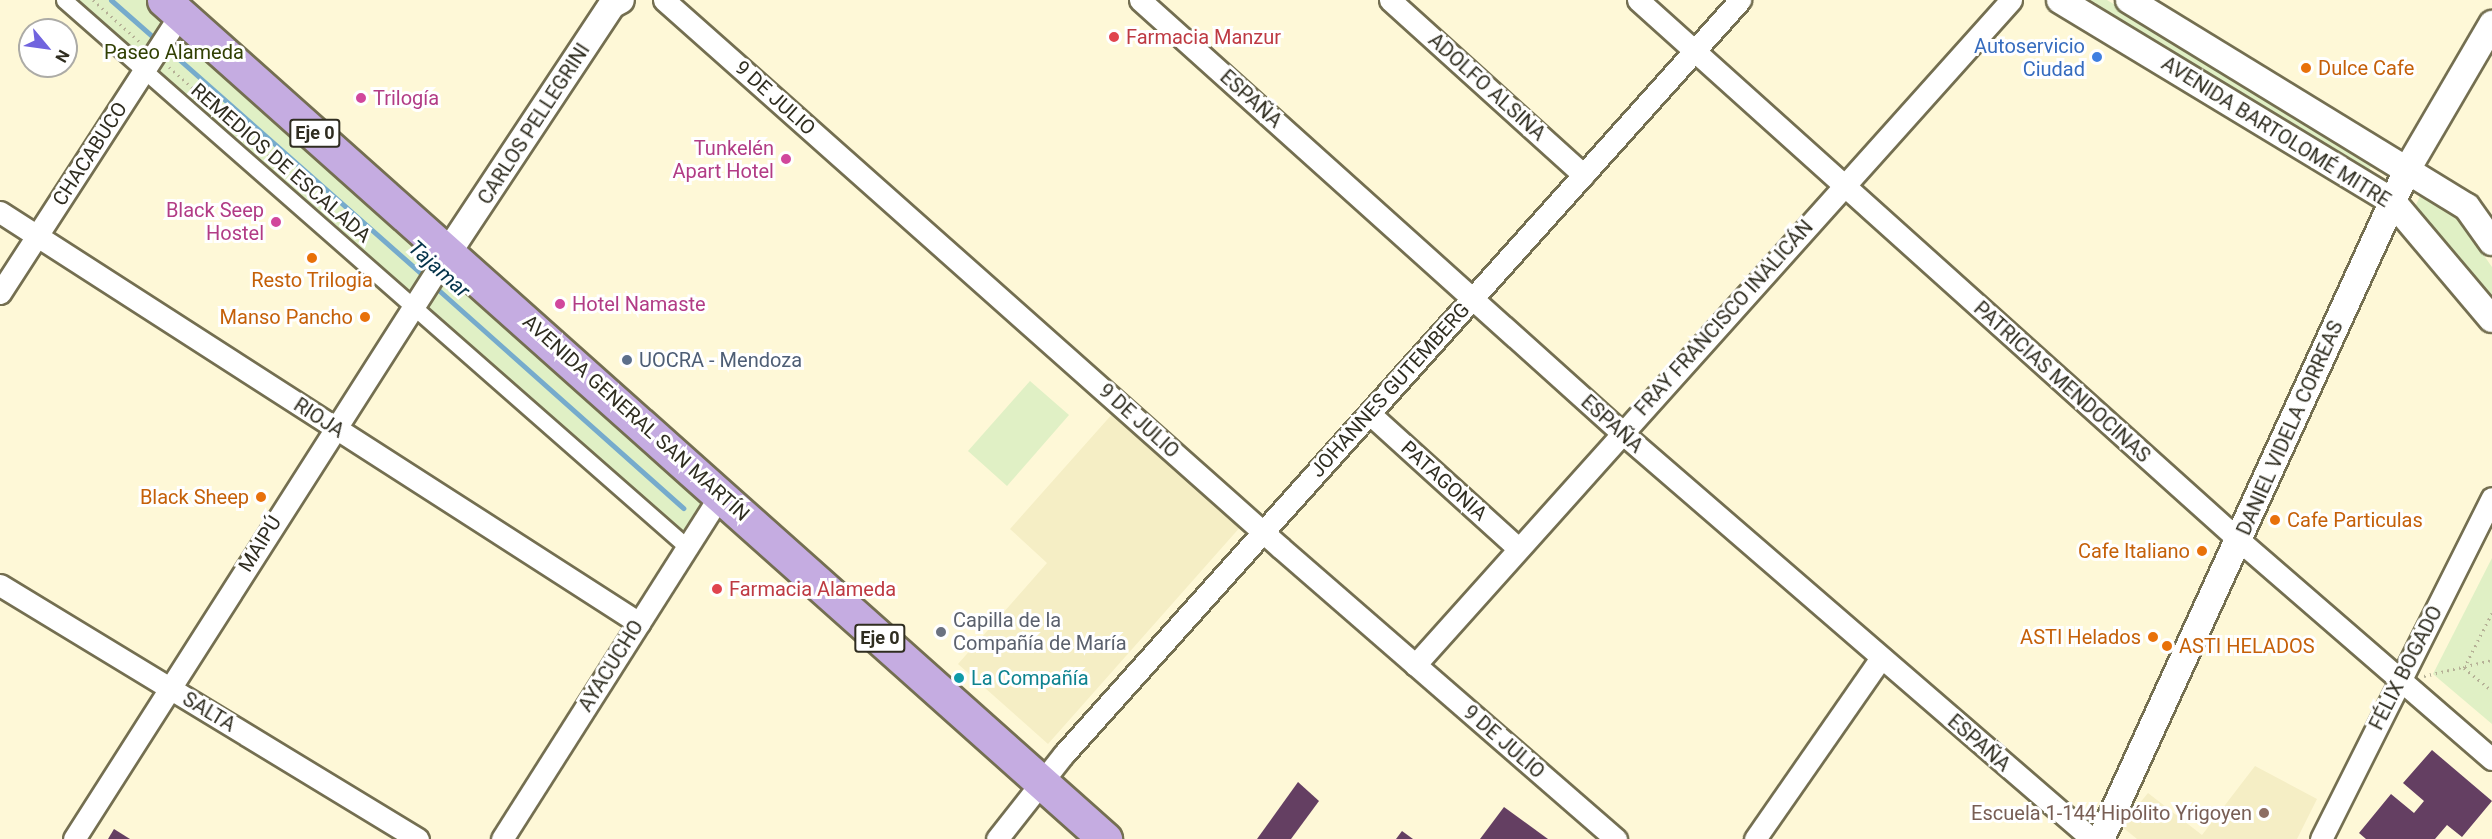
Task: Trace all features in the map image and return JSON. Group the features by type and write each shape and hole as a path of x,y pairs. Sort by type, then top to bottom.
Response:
{"main road":[{"name":"AVENIDA GENERAL SAN MARTÍN","path":"172,7 721,494 1105,839"}],"street":[{"name":"REMEDIOS DE ESCALADA","path":"64,0 149,62 413,306 687,547"},
{"name":"CARLOS PELLEGRINI","path":"449,252 612,5 621,0"},
{"name":"9 DE JULIO","path":"664,0 1263,532 1616,839"},
{"name":"ESPAÑA","path":"1140,0 1621,432 2092,839"},
{"name":"ADOLFO ALSINA","path":"1390,0 1584,175"},
{"name":"PATRICIAS MENDOCINAS","path":"1638,0 2240,541 2492,759"},
{"name":"JOHANNES GUTEMBERG","path":"997,839 1040,782 1740,0"},
{"name":"FRAY FRANCISCO INALICÁN","path":"1415,665 1842,185 2011,0"},
{"name":"AVENIDA BARTOLOMÉ MITRE","path":"2060,0 2393,202 2492,320"},
{"name":"AVENIDA BARTOLOMÉ MITRE","path":"2129,0 2408,168 2467,207"},
{"name":"CHACABUCO","path":"0,293 149,62 172,7"},
{"name":"DANIEL VIDELA CORREAS","path":"2101,839 2240,541 2408,168 2492,24"},
{"path":"2467,207 2492,222"},
{"path":"2467,207 2492,242"},
{"name":"RIOJA","path":"0,212 639,623"},
{"name":"MAIPÚ","path":"74,839 334,428 449,252"},
{"name":"PATAGONIA","path":"1370,414 1518,548"},
{"name":"AYACUCHO","path":"502,839 721,494"},
{"name":"FÉLIX BOGADO","path":"2321,839 2492,498"},
{"name":"SALTA","path":"0,585 418,839"},
{"path":"1755,839 1881,658"}],"path":[{"path":"93,0 149,62 279,165"},
{"path":"2464,668 2492,613"},
{"path":"2433,674 2492,660"},
{"path":"2464,668 2492,691"}],"shaded area":[{"path":"1114,412 1242,525 1048,744 958,664 1047,563 1010,529"},
{"name":"Escuela 1-144 Hipólito Yrigoyen","path":"2255,766 2317,799 2297,839 2137,839 2121,826 2148,793 2202,835"}],"green space":[{"name":"Paseo Alameda","path":"64,0 164,0 721,494 687,547"},
{"path":"2076,0 2107,0 2373,162 2367,174"},
{"path":"2420,196 2459,220 2492,267 2492,296 2415,207"},
{"path":"1030,381 1069,415 1007,486 968,451"},
{"path":"2492,558 2492,724 2433,674"}],"building":[{"path":"2432,750 2492,801 2462,837 2447,825 2435,839 2366,839 2359,833 2391,794 2414,813 2424,801 2403,783"},
{"path":"1298,782 1319,801 1291,839 1257,839"},
{"path":"1504,807 1548,839 1480,839"},
{"path":"114,829 130,839 108,839"},
{"path":"1402,831 1413,839 1396,839"}],"waterway":[{"name":"Tajamar","path":"111,0 152,36"},
{"name":"Tajamar","path":"173,54 427,279"},
{"name":"Tajamar","path":"434,286 683,508"}],"place":[{"name":"Farmacia Manzur","path":"1114,37"},
{"name":"Autoservicio Ciudad","path":"2097,57"},
{"name":"Dulce Cafe","path":"2306,68"},
{"name":"Trilogía","path":"361,98"},
{"name":"Tunkelén Apart Hotel","path":"786,159"},
{"name":"Black Seep Hostel","path":"276,222"},
{"name":"Resto Trilogia","path":"312,258"},
{"name":"Hotel Namaste","path":"560,304"},
{"name":"Manso Pancho","path":"365,317"},
{"name":"UOCRA - Mendoza","path":"627,360"},
{"name":"Black Sheep","path":"261,497"},
{"name":"Cafe Particulas","path":"2275,520"},
{"name":"Cafe Italiano","path":"2202,551"},
{"name":"Farmacia Alameda","path":"717,589"},
{"name":"Capilla de la Compañía de María","path":"941,632"},
{"name":"ASTI Helados","path":"2153,637"},
{"name":"ASTI HELADOS","path":"2167,646"},
{"name":"La Compañía","path":"959,678"},
{"name":"Escuela 1-144 Hipólito Yrigoyen","path":"2264,813"}]}
